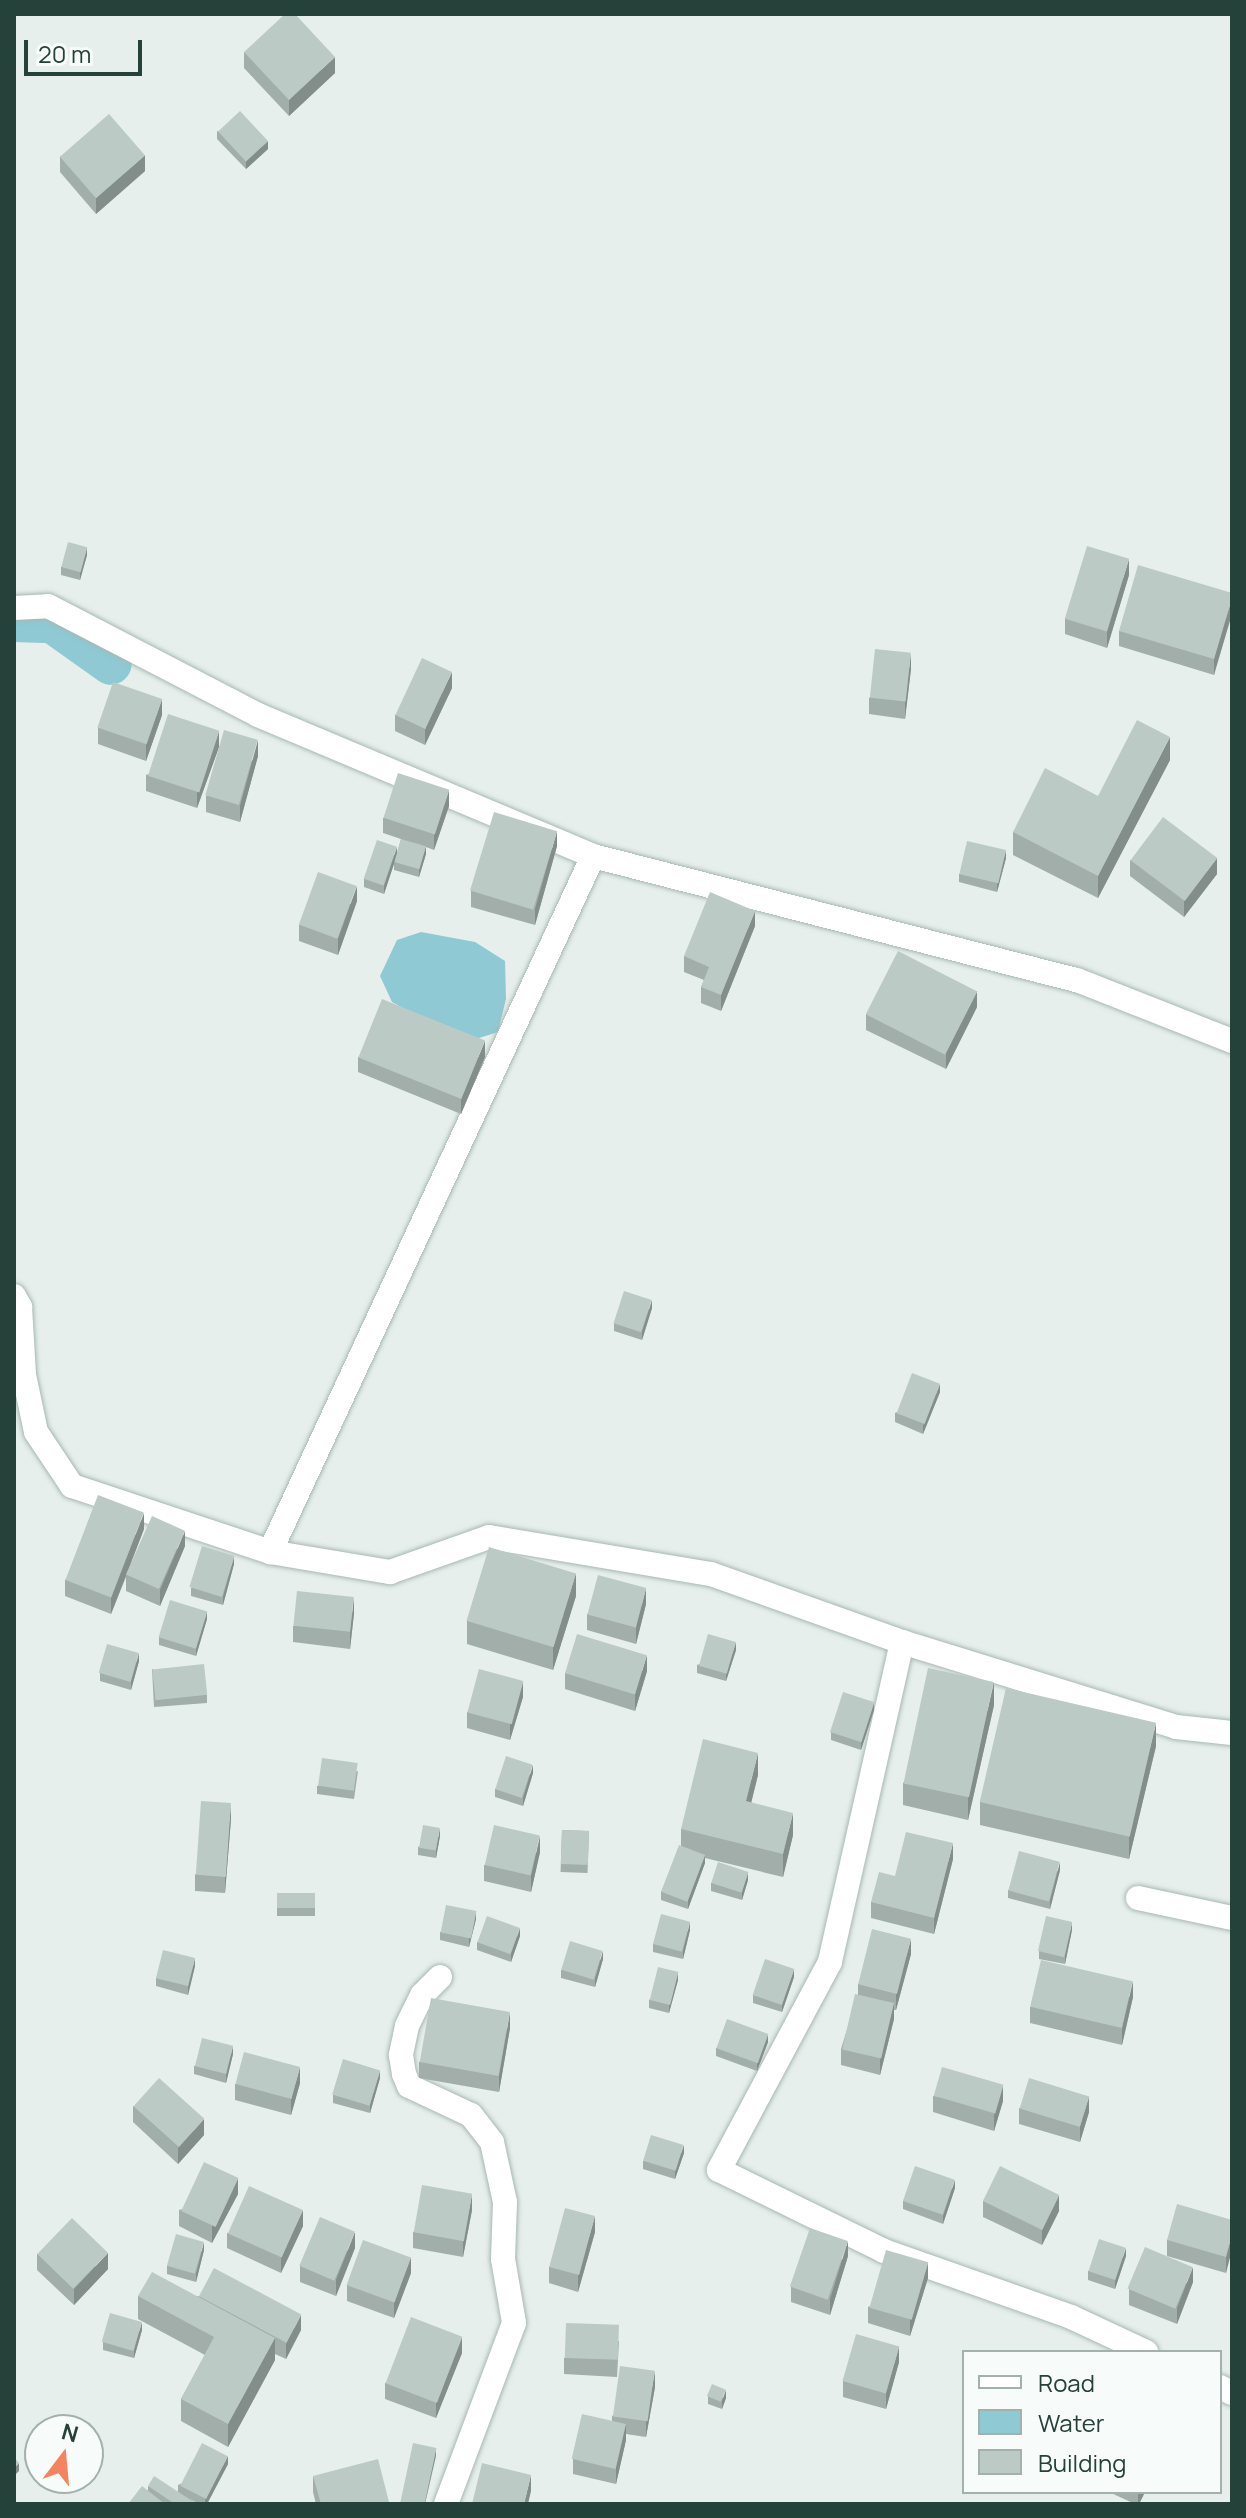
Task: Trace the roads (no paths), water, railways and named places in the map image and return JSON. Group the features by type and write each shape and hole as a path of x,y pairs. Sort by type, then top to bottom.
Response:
{"street":[{"path":"14,608 48,606 258,715 593,856 1077,980 1232,1041"},
{"path":"270,1552 593,856"},
{"path":"14,1296 20,1307 24,1375 36,1432 72,1486 270,1552 390,1572 489,1537 711,1574 902,1642 1176,1727 1232,1733"},
{"path":"902,1642 830,1962 719,2170 884,2251 1071,2317 1142,2350"},
{"path":"1138,1898 1232,1918"},
{"path":"440,1977 422,1995 407,2026 401,2055 404,2074 409,2086 471,2115 492,2142 505,2202 503,2259 514,2323 446,2504"}],"water":[{"path":"421,932 475,942 505,961 506,999 498,1032 476,1039 434,1025 392,1002 380,976 397,940"}],"waterway":[{"path":"14,621 52,622 111,664"}]}
